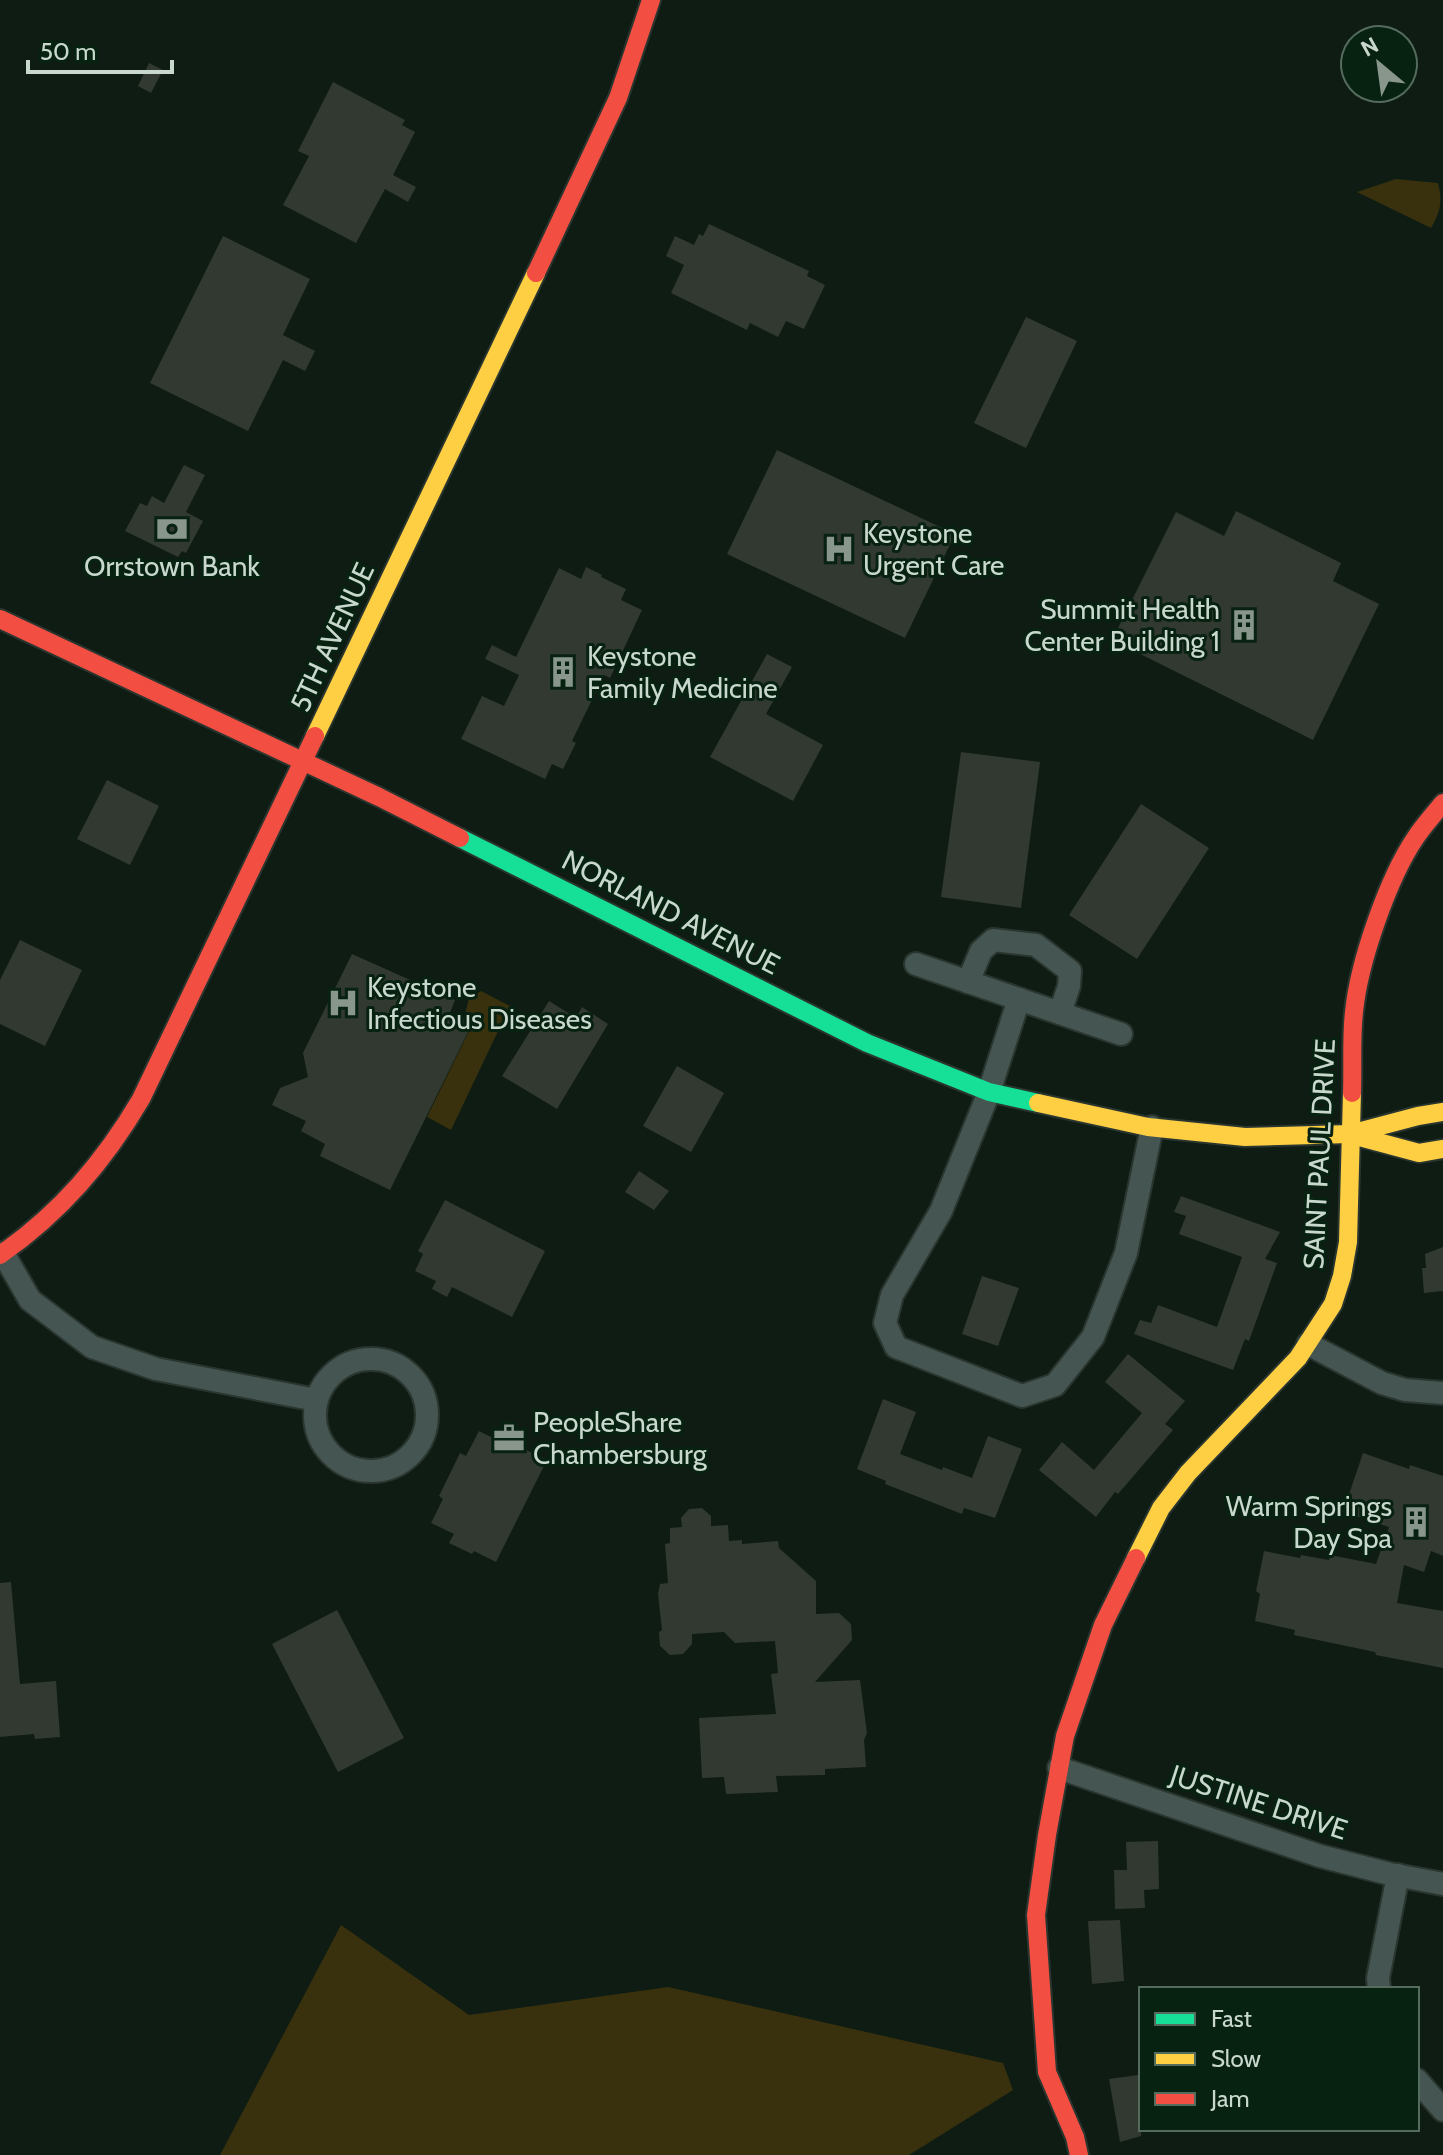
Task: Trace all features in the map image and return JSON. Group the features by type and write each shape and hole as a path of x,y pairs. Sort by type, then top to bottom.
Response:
{"street":[{"name":"5TH AVENUE","path":"2,1254 41,1225 72,1196 103,1160 127,1124 304,763 618,98 651,0"},
{"name":"NORLAND AVENUE","path":"0,619 407,811 867,1043 989,1092 1152,1127 1245,1137 1350,1134 1443,1112"},
{"name":"SAINT PAUL DRIVE","path":"1079,2155 1075,2137 1047,2072 1036,1915 1065,1736 1103,1625 1161,1508 1188,1473 1298,1358 1333,1304 1348,1242 1354,1010 1366,954 1399,868 1415,838 1443,803"},
{"path":"968,982 981,951 993,940 1036,945 1070,971 1069,986 1060,1013"},
{"path":"916,964 1121,1034"},
{"path":"1019,999 989,1092 941,1211 892,1295 885,1323 896,1347 1022,1396 1055,1385 1093,1337 1126,1253 1152,1127"},
{"name":"NORLAND AVENUE","path":"1350,1134 1419,1153 1443,1149"},
{"path":"2,1254 30,1300 92,1347 156,1369 316,1400"},
{"path":"1308,1344 1382,1383 1405,1390 1443,1393"},
{"path":"367,1358 384,1360 401,1367 414,1378 423,1393 427,1411 425,1429 418,1446 405,1460 389,1468 365,1472 338,1461 325,1449 317,1434 314,1417 316,1400 323,1384 335,1371 350,1362 367,1358"},
{"name":"JUSTINE DRIVE","path":"1059,1768 1320,1856 1443,1884"},
{"path":"1379,1987 1398,1875"},
{"path":"1419,2082 1443,2110"}],"shaded area":[{"path":"1396,179 1438,183 1440,207 1431,228 1357,192"},
{"path":"481,991 510,1006 451,1130 427,1117 473,1023 464,1019 469,998"},
{"path":"341,1925 469,2015 668,1987 1003,2063 1013,2090 909,2155 220,2155"}],"building":[{"path":"149,63 163,70 151,93 138,86"},
{"path":"333,82 405,120 402,125 415,132 393,175 416,187 408,202 385,189 356,243 283,205 309,156 298,151"},
{"path":"709,224 809,271 807,276 825,285 804,329 786,321 778,337 750,323 747,330 671,293 684,265 666,256 675,236 694,245"},
{"path":"223,236 310,279 283,335 315,351 305,371 283,360 248,431 150,383"},
{"path":"1026,317 1077,341 1026,448 974,423"},
{"path":"777,450 955,534 905,638 727,554"},
{"path":"184,465 205,475 186,512 203,521 186,553 182,551 178,557 125,531 140,503 147,506 152,496 164,503"},
{"name":"Summit Health Center Building 1","path":"1236,511 1341,563 1333,581 1379,604 1313,740 1112,640 1176,512 1224,536"},
{"name":"Keystone Family Medicine","path":"586,567 626,589 621,600 642,610 610,678 604,675 572,741 576,743 563,769 552,764 545,779 461,739 482,696 504,706 519,675 485,659 492,645 516,657 559,568 581,579"},
{"path":"767,654 792,667 766,714 823,745 793,801 710,757"},
{"path":"961,752 1040,762 1021,908 941,897"},
{"path":"107,780 159,806 130,865 77,839"},
{"path":"1141,804 1209,848 1137,959 1069,915"},
{"path":"20,940 82,970 45,1046 0,1024 0,980"},
{"path":"352,954 455,1000 450,1013 473,1022 390,1190 320,1156 325,1144 301,1131 306,1121 272,1105 280,1088 308,1077 303,1053"},
{"path":"549,1001 576,1018 582,1007 608,1024 557,1109 502,1076"},
{"path":"677,1066 724,1093 691,1152 643,1126"},
{"path":"639,1171 669,1191 654,1210 625,1192"},
{"path":"1181,1196 1280,1232 1265,1259 1277,1263 1249,1341 1245,1339 1233,1370 1134,1334 1140,1320 1151,1323 1158,1305 1217,1327 1242,1257 1179,1234 1186,1216 1174,1212"},
{"path":"445,1200 545,1251 512,1317 452,1287 447,1297 432,1289 436,1281 415,1271 423,1254 418,1251"},
{"path":"1443,1247 1443,1291 1424,1293 1422,1268 1426,1268 1425,1254"},
{"path":"982,1276 1019,1288 998,1346 962,1334"},
{"path":"1128,1354 1185,1401 1165,1424 1173,1430 1096,1517 1039,1470 1062,1442 1094,1470 1142,1413 1105,1382"},
{"path":"883,1399 916,1412 900,1454 942,1470 943,1467 972,1478 988,1436 1022,1449 995,1518 964,1508 962,1514 885,1484 886,1481 857,1469"},
{"path":"479,1431 501,1442 506,1433 527,1443 524,1449 547,1460 496,1562 449,1543 454,1534 431,1523 443,1499 439,1496 460,1453 466,1456"},
{"path":"1363,1453 1409,1469 1410,1465 1443,1476 1443,1556 1431,1551 1424,1572 1404,1565 1397,1603 1443,1611 1443,1668 1294,1635 1295,1630 1255,1621 1260,1594 1256,1591 1264,1551 1329,1560 1330,1555 1376,1564 1389,1527 1343,1512"},
{"path":"702,1508 711,1516 711,1526 728,1525 729,1541 742,1540 742,1544 778,1541 779,1548 816,1581 816,1614 839,1613 851,1624 852,1640 815,1682 860,1680 867,1733 864,1740 866,1767 825,1769 825,1775 776,1776 778,1792 726,1794 724,1777 702,1778 699,1718 776,1714 771,1674 778,1673 775,1641 735,1643 724,1632 692,1634 692,1644 683,1654 670,1655 660,1646 659,1632 662,1630 658,1594 660,1584 668,1583 665,1544 670,1543 670,1528 682,1527 681,1518 689,1509"},
{"path":"11,1582 20,1684 56,1681 60,1737 35,1739 34,1734 0,1737 0,1583"},
{"path":"337,1610 404,1738 338,1772 272,1644"},
{"path":"1158,1841 1159,1889 1144,1890 1145,1908 1115,1909 1114,1870 1127,1870 1126,1842"},
{"path":"1120,1920 1124,1981 1092,1984 1088,1921"},
{"path":"1138,2075 1141,2136 1120,2142 1109,2079"}],"traffic: fast":[{"path":"460,838 867,1043 989,1092 1038,1103"}],"traffic: slow":[{"path":"315,736 536,273"},
{"path":"1136,1558 1161,1508 1188,1473 1298,1358 1333,1304 1348,1242 1352,1093"},
{"path":"1038,1103 1148,1127 1245,1137 1350,1134 1443,1112"},
{"path":"1352,1135 1419,1153 1443,1149"}],"traffic: jam":[{"path":"536,273 618,98 651,0"},
{"path":"0,619 460,838"},
{"path":"0,1255 42,1222 79,1185 112,1144 141,1099 315,736"},
{"path":"1352,1093 1354,1012 1368,945 1385,897 1406,854 1443,803"},
{"path":"1079,2155 1075,2137 1047,2072 1036,1915 1065,1736 1103,1625 1136,1558"}],"place":[{"name":"Orrstown Bank","path":"172,529"},
{"name":"Keystone Urgent Care","path":"839,549"},
{"name":"Summit Health Center Building 1","path":"1244,625"},
{"name":"Keystone Family Medicine","path":"563,672"},
{"name":"Keystone Infectious Diseases","path":"343,1003"},
{"name":"PeopleShare Chambersburg","path":"509,1438"},
{"name":"Warm Springs Day Spa","path":"1416,1522"}]}
